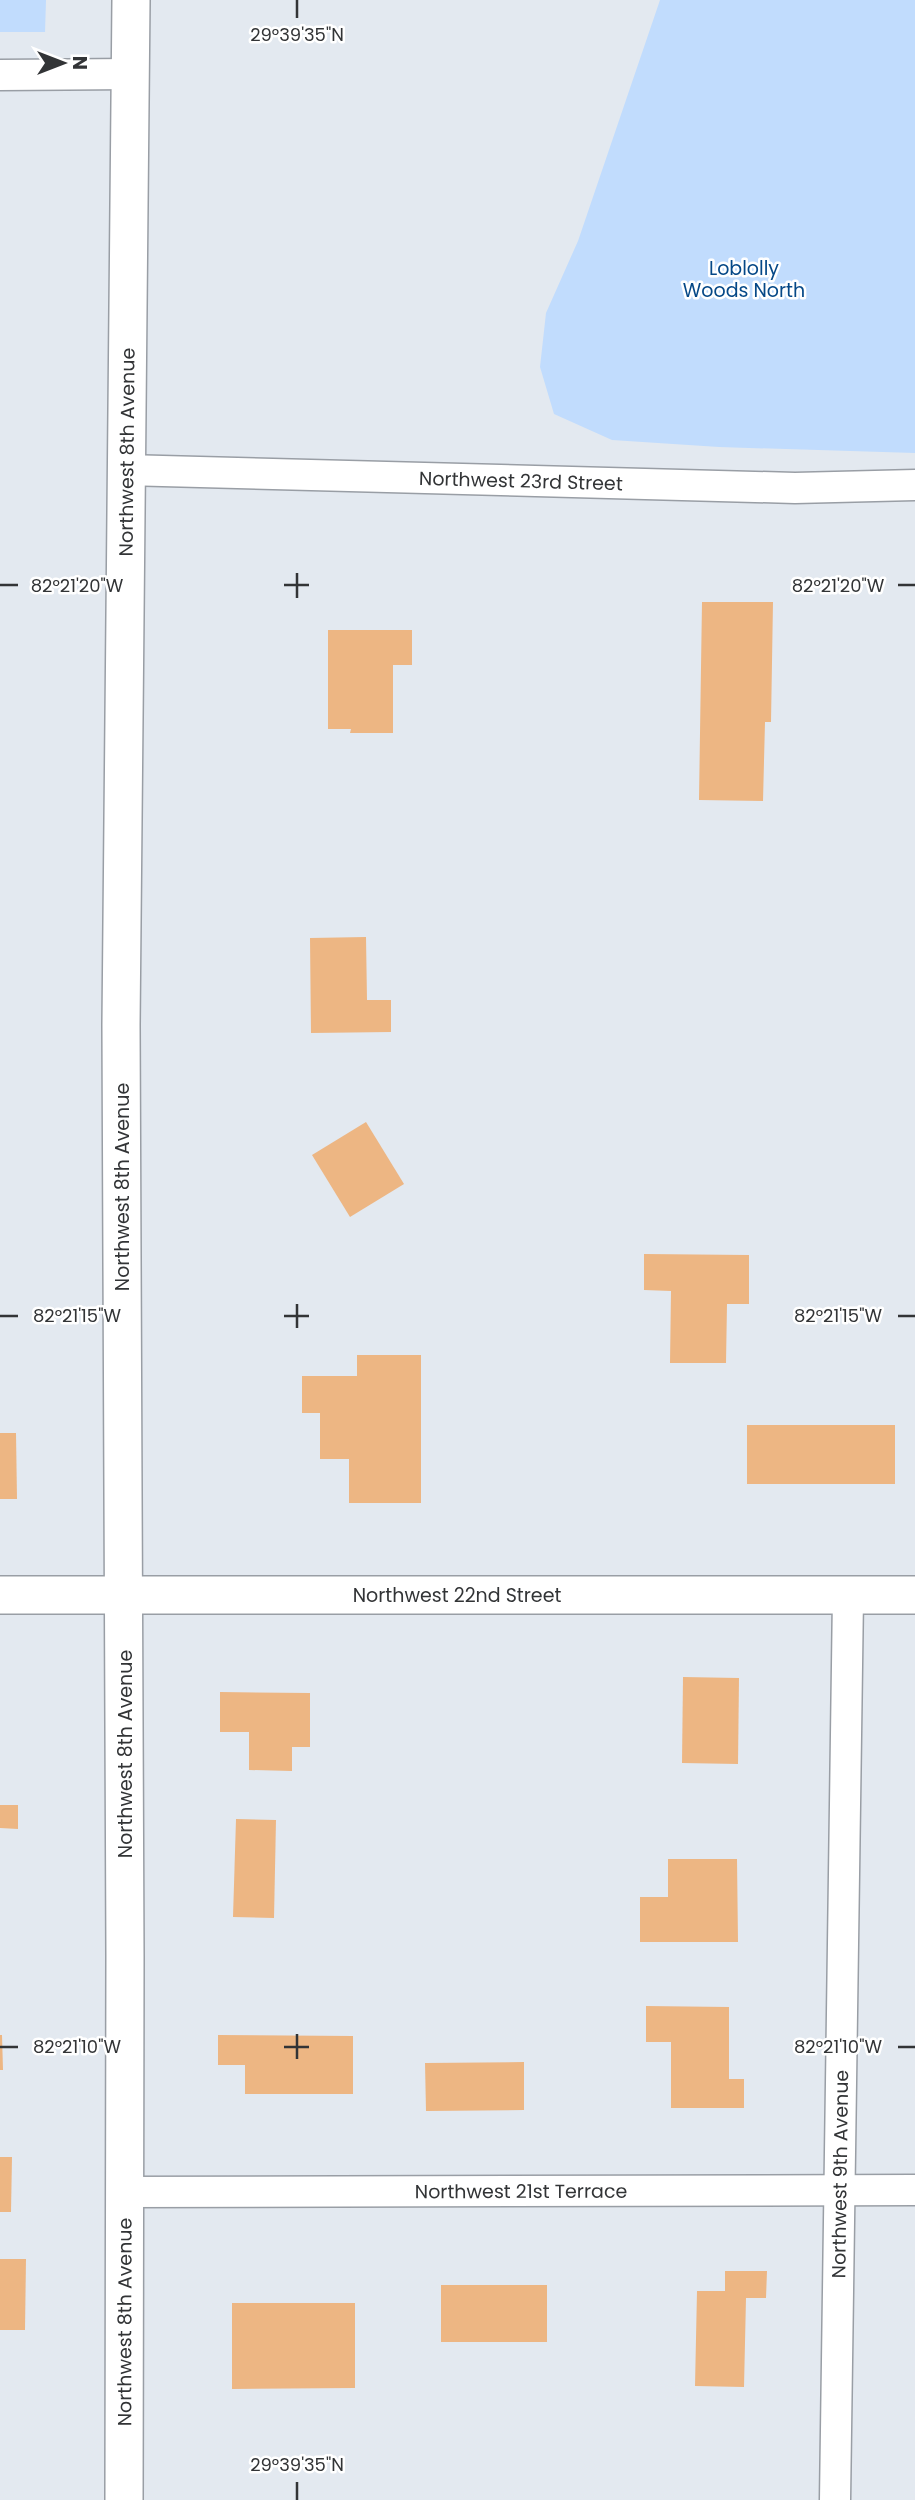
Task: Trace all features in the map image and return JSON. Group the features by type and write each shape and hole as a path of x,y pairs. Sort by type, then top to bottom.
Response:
{"street":[{"name":"Northwest 8th Avenue","path":"124,2500 121,1026 131,0"},
{"path":"0,75 132,74"},
{"name":"Northwest 23rd Street","path":"125,470 795,488 915,485"},
{"name":"Northwest 22nd Street","path":"0,1595 915,1595"},
{"name":"Northwest 9th Avenue","path":"835,2500 848,1596"},
{"name":"Northwest 21st Terrace","path":"125,2192 915,2190"}],"green space":[{"path":"0,0 46,0 45,32 0,32"},
{"name":"Loblolly Woods North","path":"660,0 915,0 915,453 719,447 612,440 554,414 540,367 546,313 578,241"}],"building":[{"path":"702,602 773,602 771,722 765,722 763,801 699,800"},
{"path":"328,630 412,630 412,665 393,665 393,733 350,733 351,729 328,729"},
{"path":"366,937 367,1000 391,1000 391,1032 311,1033 310,938"},
{"path":"366,1122 404,1184 350,1217 312,1155"},
{"path":"644,1254 749,1255 749,1304 727,1304 726,1363 670,1363 671,1291 644,1290"},
{"path":"357,1355 421,1355 421,1503 349,1503 349,1459 320,1459 320,1413 302,1413 302,1376 357,1376"},
{"path":"747,1425 895,1425 895,1484 747,1484"},
{"path":"0,1433 16,1433 17,1499 0,1499"},
{"path":"683,1677 739,1678 738,1764 682,1763"},
{"path":"220,1692 310,1693 310,1747 292,1747 292,1771 249,1770 249,1732 220,1732"},
{"path":"0,1805 18,1805 18,1829 0,1828"},
{"path":"236,1819 276,1820 274,1918 233,1917"},
{"path":"668,1859 737,1859 738,1942 640,1942 640,1897 668,1897"},
{"path":"646,2006 729,2007 729,2079 744,2079 744,2108 671,2108 671,2042 646,2042"},
{"path":"2,2035 3,2070 0,2070"},
{"path":"218,2035 353,2036 353,2094 245,2094 245,2065 218,2065"},
{"path":"524,2062 524,2110 426,2111 425,2063"},
{"path":"0,2157 12,2157 11,2212 0,2212"},
{"path":"0,2259 26,2259 25,2330 0,2330"},
{"path":"725,2271 767,2271 766,2298 746,2298 744,2387 695,2386 697,2291 725,2291"},
{"path":"441,2285 547,2285 547,2342 441,2342"},
{"path":"232,2303 355,2303 355,2388 232,2389"}]}
